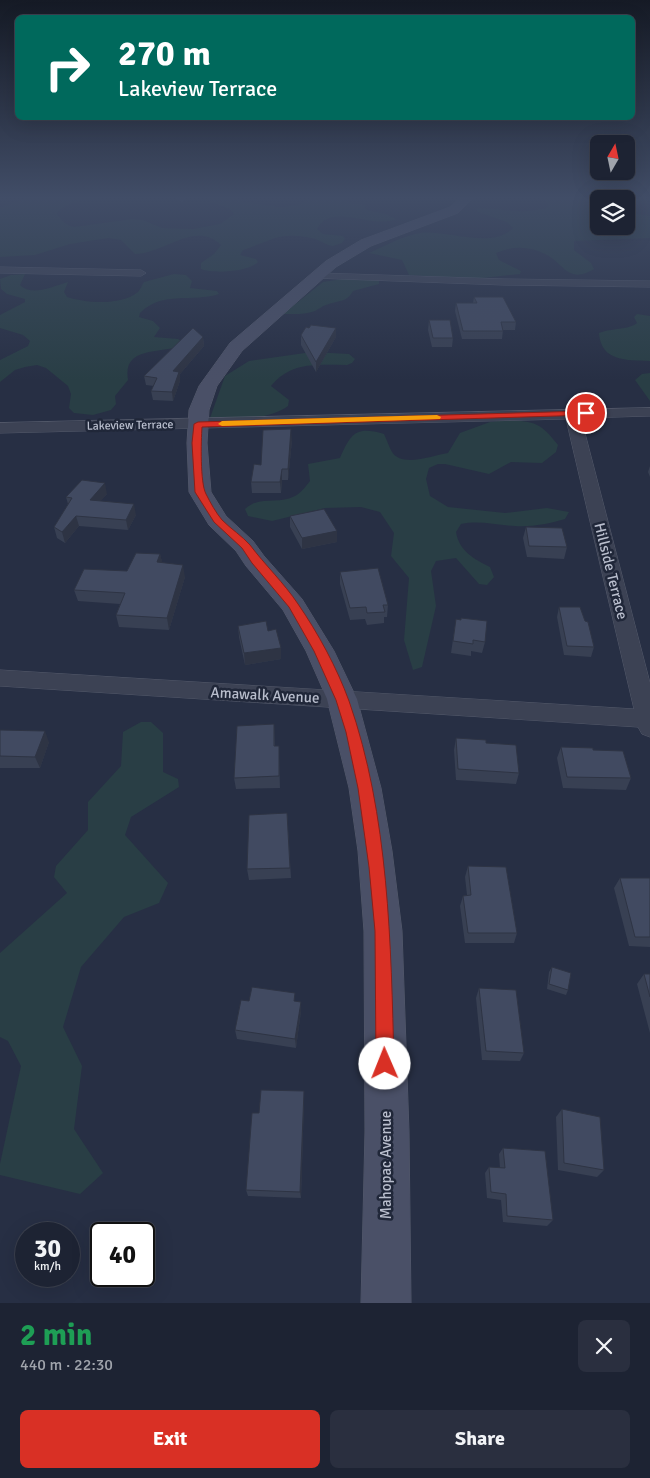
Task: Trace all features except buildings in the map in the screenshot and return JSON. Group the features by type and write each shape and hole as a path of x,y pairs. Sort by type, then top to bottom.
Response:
{"street":[{"name":"Mahopac Avenue","path":"339,259 294,294 236,347 208,386 199,410 197,443 200,492 217,520 245,546 255,561 294,605 320,651 342,700 365,788 375,851 383,931 386,1303"},
{"path":"0,264 141,273"},
{"path":"318,276 504,282 650,284"},
{"name":"Lakeview Terrace","path":"0,428 650,412"},
{"name":"Hillside Terrace","path":"572,413 649,722"},
{"name":"Amawalk Avenue","path":"0,678 649,722"}],"shaded area":[{"path":"207,259 255,259 258,262 247,268 231,271 207,271 201,269 201,263"},
{"path":"396,259 498,259 521,271 520,274 474,279 409,275 402,260"},
{"path":"552,259 586,259 591,263 594,269 578,275 572,274"},
{"path":"25,274 20,285 25,288 43,290 68,282 64,292 67,297 83,301 103,302 122,300 138,292 144,282 174,274 186,275 192,281 190,288 217,291 219,294 168,299 149,306 140,313 139,317 153,321 160,328 154,337 178,339 185,344 146,353 131,361 128,369 128,380 115,396 116,404 111,410 93,415 74,413 69,408 71,394 68,386 46,368 37,365 15,370 0,382 0,360 28,346 30,341 23,335 0,328 0,315 25,302 25,299 7,294 1,289 0,279 11,275"},
{"path":"348,278 379,280 379,284 353,291 348,298 325,305 315,311 283,314 323,282"},
{"path":"637,314 650,316 650,361 617,358 605,349 601,342 599,333 634,325 637,323 634,317"},
{"path":"312,352 349,354 355,359 347,365 306,366 287,372 271,386 289,400 288,406 280,411 261,417 210,418 225,376 249,361"},
{"path":"650,373 650,401 635,380 642,374"},
{"path":"507,420 531,423 541,428 558,445 556,452 542,463 511,462 489,474 438,464 429,468 426,479 430,496 448,507 505,513 547,508 569,512 565,519 534,526 481,523 461,524 456,532 460,544 468,554 490,567 494,577 487,585 479,584 456,558 436,561 431,571 436,606 422,667 413,670 404,640 409,578 391,556 394,533 380,512 361,507 325,508 272,521 248,516 245,509 257,502 289,499 297,495 310,481 308,464 340,458 351,437 361,431 384,434 392,452 397,457 410,460 448,453 460,433 490,422"},
{"path":"141,722 151,722 163,733 163,772 178,779 179,787 131,817 125,835 168,883 159,903 124,917 81,967 63,1027 82,1066 74,1129 103,1173 80,1194 0,1175 0,1164 21,1066 8,1041 0,1037 0,953 67,893 54,877 56,866 88,830 88,802 121,766 123,732"}],"slow traffic":[{"path":"222,424 437,417"}],"route":[{"path":"385,1064 383,931 375,851 365,788 352,732 342,700 320,651 294,605 255,561 245,546 217,520 200,492 197,443 198,424 586,413"}]}
